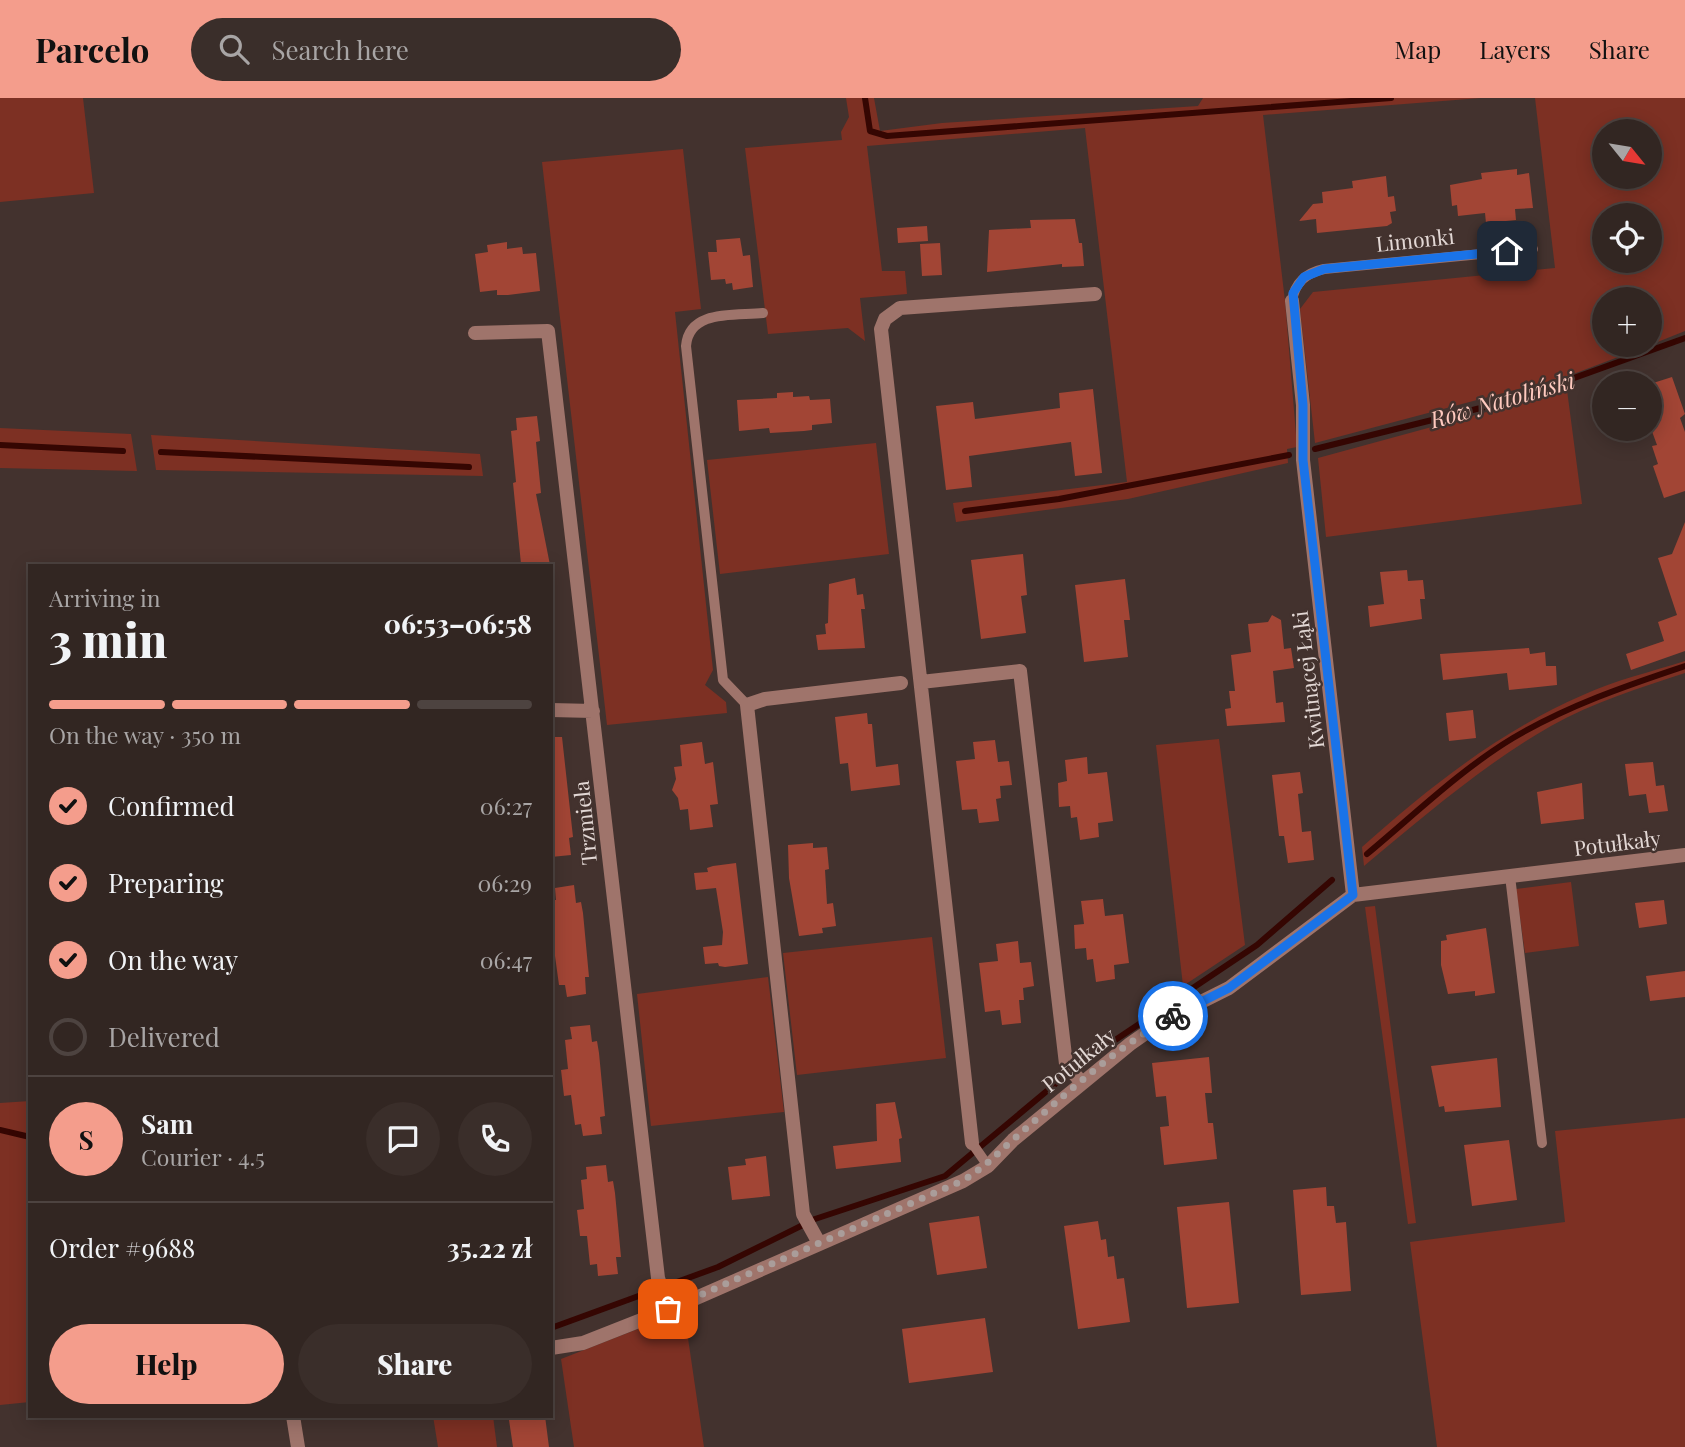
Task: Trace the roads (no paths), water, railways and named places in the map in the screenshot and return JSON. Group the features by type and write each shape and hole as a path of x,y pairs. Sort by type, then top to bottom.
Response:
{"street":[{"path":"972,1143 880,335 885,318 900,308 1095,294"},
{"name":"Kwitnącej Łąki","path":"1292,301 1303,405 1303,460 1353,895"},
{"name":"Trzmiela","path":"475,333 548,331 658,1278 666,1303"},
{"path":"921,682 1020,671 1066,1064 1079,1081"},
{"path":"815,1237 803,1214 747,705 765,699 901,683"},
{"path":"553,710 593,711"},
{"name":"Potułkały","path":"553,1349 583,1343 815,1237 962,1181 1079,1081 1146,1032 1229,988 1353,895 1685,855"},
{"path":"293,1418 298,1447"}],"lane":[{"name":"Limonki","path":"1292,301 1304,277 1324,269 1533,249"},
{"path":"747,705 723,680 686,346 690,329 703,319 763,313"},
{"path":"1510,876 1542,1143"},
{"path":"972,1143 985,1162"}],"waterway":[{"path":"865,98 870,131 887,136 1391,98"},
{"name":"Rów Natoliński","path":"1315,449 1513,400 1685,338"},
{"path":"0,445 123,451"},
{"path":"161,452 469,467"},
{"name":"Rów Natoliński","path":"965,511 1059,499 1289,455"},
{"path":"1367,854 1456,778 1513,738 1575,706 1685,666"},
{"path":"553,1327 718,1267 815,1219 945,1176 1078,1065 1257,945 1332,880"},
{"path":"0,1130 28,1137"}]}
